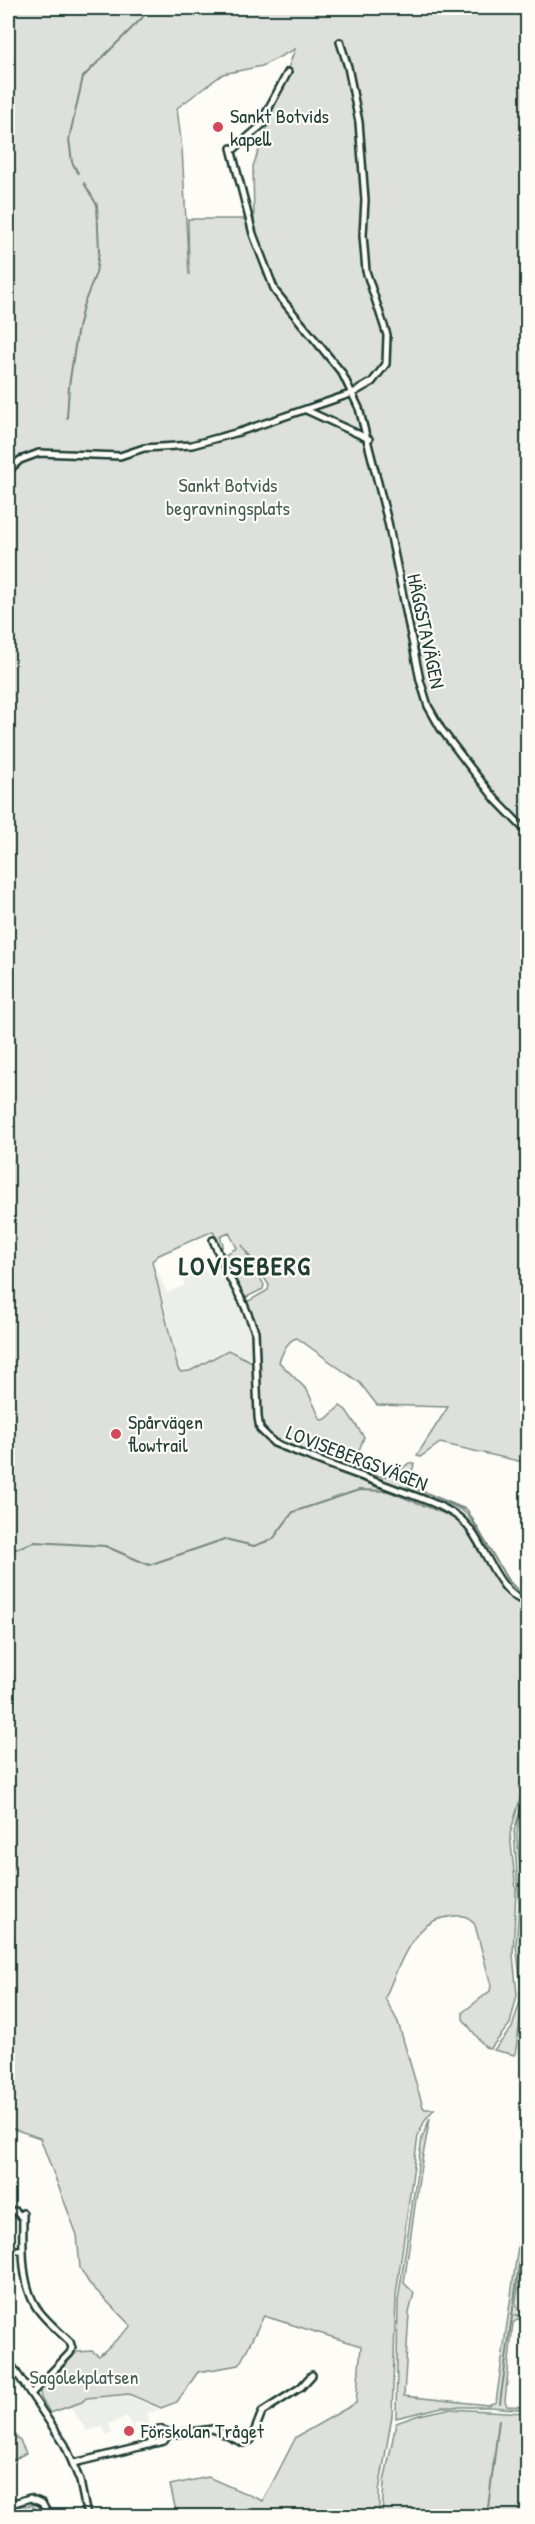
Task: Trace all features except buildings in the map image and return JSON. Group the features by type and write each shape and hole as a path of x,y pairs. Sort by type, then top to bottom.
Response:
{"street":[{"path":"8,471 29,455 49,453 84,457 120,456 156,445 192,445 353,393 372,382 386,364 387,335 366,271 363,235 365,200 359,122 348,67 340,42"},
{"name":"HÄGGSTAVÄGEN","path":"288,72 263,124 232,149 253,234 275,291 342,372 353,393 369,439 420,680 428,706 457,751 496,800 528,832"},
{"path":"306,410 369,439"},
{"name":"LOVISEBERGSVÄGEN","path":"213,1240 255,1331 258,1417 263,1434 274,1443 288,1449 411,1495 456,1515 472,1533 514,1597 528,1602"},
{"path":"15,2211 23,2216 26,2276 34,2304 70,2342 72,2348 70,2353 31,2394"},
{"path":"8,2250 23,2250"},
{"path":"8,2360 65,2445 74,2463 87,2517"},
{"path":"74,2463 164,2441 168,2435 213,2429 243,2443 247,2442 251,2440 262,2412 301,2387 312,2375"},
{"path":"149,2445 159,2429 166,2431 168,2435"},
{"path":"8,2517 14,2503 30,2498 42,2503 49,2517"}],"shaded area":[{"path":"202,1261 208,1276 224,1271 244,1307 253,1332 254,1363 227,1350 190,1371 181,1372 178,1369 164,1303 154,1272 157,1270 167,1293 185,1285 181,1276"},
{"path":"126,2394 159,2410 147,2413 150,2428 145,2429 142,2422 131,2426 127,2416 109,2424 112,2433 106,2435 103,2426 87,2431 70,2407 86,2398"}],"green space":[{"path":"8,8 527,8 527,1463 440,1443 420,1457 417,1455 448,1407 377,1405 360,1383 297,1338 288,1344 279,1362 307,1390 321,1420 326,1419 340,1406 346,1410 364,1437 352,1469 376,1476 388,1476 409,1463 414,1464 408,1488 457,1507 467,1514 506,1583 525,1598 527,1595 527,1600 516,1593 506,1584 478,1537 461,1516 347,1470 344,1474 455,1518 471,1535 505,1592 514,1600 528,1605 527,1775 510,1834 516,1890 513,1955 517,1995 510,2024 490,2049 485,2047 463,2019 463,2012 490,1991 491,1985 475,1925 464,1916 434,1921 416,1935 385,1998 398,2022 423,2107 434,2109 425,2120 418,2136 396,2295 392,2416 379,2491 379,2516 228,2516 228,2510 177,2516 170,2485 208,2477 263,2501 296,2437 356,2403 361,2346 264,2316 239,2365 198,2372 177,2402 161,2408 129,2394 86,2398 82,2402 50,2413 40,2392 77,2352 92,2351 99,2356 131,2326 89,2283 80,2268 77,2235 40,2138 8,2127","holes":["295,49 253,166 254,219 188,219 189,275 182,149 177,108 223,74 262,66","213,1231 221,1250 223,1244 220,1237 229,1233 237,1248 224,1255 245,1298 263,1289 264,1285 242,1245 269,1285 268,1290 247,1302 257,1332 258,1365 228,1350 190,1371 181,1372 178,1369 152,1261 159,1255"]},
{"path":"527,1786 519,1816 517,1835 523,1893 521,1927 524,1995 515,2055 494,2050 512,2028 520,2001 521,1986 516,1945 519,1904 514,1831"},
{"path":"430,2118 404,2283 414,2293 409,2313 404,2396 488,2405 496,2402 527,2182 527,2228 516,2302 518,2310 527,2313 527,2318 513,2323 505,2401 507,2406 527,2407 527,2410 442,2407 396,2418 398,2301 422,2138"},
{"path":"448,2409 527,2413 527,2516 382,2516 384,2482 396,2423"},
{"path":"12,2433 20,2441 26,2453 8,2463 8,2435"},
{"path":"32,2505 42,2516 14,2516 20,2506"}],"waterway":[{"path":"78,173 72,162 69,139 83,77 150,8"},
{"path":"67,418 77,333 83,306 96,273 99,251 97,205 84,183"},
{"path":"405,1488 412,1487 467,1510 507,1579 519,1592 528,1596"},
{"path":"8,1552 34,1542 105,1546 149,1565 225,1539 254,1546 273,1539 293,1512 359,1490 387,1491"},
{"path":"500,2403 528,2200"},
{"path":"511,2315 528,2316"},
{"path":"487,2516 499,2420"}],"place":[{"name":"Sankt Botvids kapell","path":"218,127"},
{"name":"Spårvägen flowtrail","path":"116,1434"},
{"name":"Förskolan Tråget","path":"129,2431"}],"district":[{"name":"LOVISEBERG","path":"245,1266"}],"park label":[{"name":"Sankt Botvids begravningsplats","path":"228,496"},
{"name":"Sagolekplatsen","path":"84,2377"}]}
